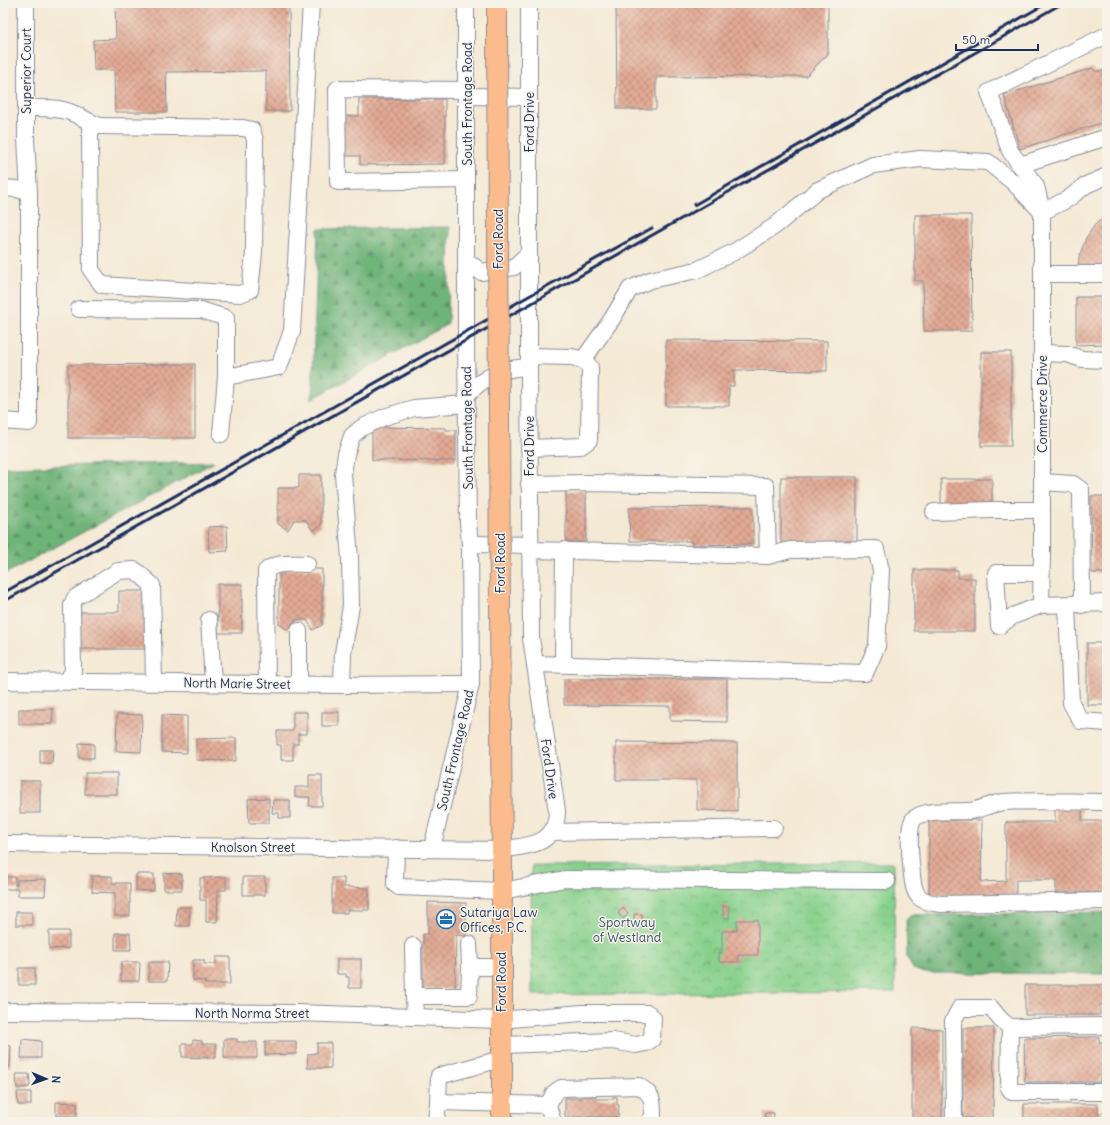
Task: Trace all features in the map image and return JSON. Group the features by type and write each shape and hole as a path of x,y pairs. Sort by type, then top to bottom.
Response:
{"main road":[{"name":"Ford Road","path":"497,3 502,1113"}],"street":[{"name":"Superior Court","path":"3,421 29,423 29,193 26,138 26,3"},
{"path":"226,377 279,367 292,331 311,3"},
{"name":"South Frontage Road","path":"432,848 471,684 470,544 468,523 466,399 466,3"},
{"name":"Ford Drive","path":"529,3 529,484 531,638 557,818 552,832"},
{"name":"Commerce Drive","path":"1041,605 1042,212 1036,186 1010,150 989,92 1107,35"},
{"path":"466,180 338,182 337,89 467,93 528,97"},
{"path":"26,108 53,108 69,111 90,124 120,126 243,128 252,130 255,140 254,238 250,290 240,294 102,285 91,270 90,124"},
{"path":"1020,165 1107,137"},
{"path":"583,360 612,319 630,289 650,280 697,270 734,252 775,226 818,190 873,164 920,159 988,162 1013,182 1042,212 1068,199 1086,185 1107,176"},
{"path":"3,188 18,188 29,193"},
{"path":"466,260 481,272 514,267 529,253"},
{"path":"1042,274 1107,274"},
{"path":"80,309 201,310 226,318 226,377 221,434"},
{"path":"1042,353 1067,354 1082,359 1107,360"},
{"path":"342,685 343,653 351,606 350,558 343,474 346,454 352,436 361,428 384,417 414,408 466,399 482,380 529,362 572,357 583,360 590,367 589,440 581,446 529,448"},
{"path":"529,484 588,482 766,486 768,556"},
{"path":"1042,482 1073,484 1080,490 1071,703 1081,721 1107,723"},
{"path":"934,512 1042,510"},
{"path":"470,544 564,550 768,556 790,550 876,549 880,570 878,646 865,673 535,664"},
{"path":"563,664 564,550"},
{"path":"267,684 266,571 271,566 281,564 307,564"},
{"path":"66,681 73,672 72,605 75,598 118,571 135,570 152,585 154,682"},
{"path":"1041,573 996,573 998,626 1013,616 1041,605 1107,604"},
{"path":"209,620 213,682"},
{"path":"299,631 299,684"},
{"name":"North Marie Street","path":"3,681 213,682 342,685 471,684"},
{"path":"1107,802 1002,802 969,811 920,814 913,820 911,836 913,886 918,897 927,903 1107,901"},
{"path":"502,850 536,843 544,840 552,832 774,828"},
{"name":"Knolson Street","path":"3,844 502,850"},
{"path":"396,848 395,884 399,887 502,891 565,880 887,880"},
{"path":"414,996 470,996 469,944"},
{"path":"413,946 415,1017"},
{"path":"470,967 501,967"},
{"path":"954,1122 953,1021 960,1008 991,1008 1001,1020 1010,1027 1107,1026"},
{"name":"North Norma Street","path":"3,1011 297,1013 501,1020 589,1013 648,1013 653,1018 652,1039 646,1043 636,1045 613,1041 501,1052"},
{"path":"1010,1027 1009,1088 1012,1092 1107,1092"},
{"path":"436,1122 439,1076 501,1052"},
{"path":"553,1122 548,1104 554,1093 561,1088 639,1086 649,1093 653,1102 653,1116 649,1122"},
{"path":"438,1102 502,1113 548,1104"}],"green space":[{"path":"450,227 448,324 312,399 318,229"},
{"path":"215,462 3,575 3,467"},
{"name":"Sportway of Westland","path":"894,863 895,992 532,995 531,866"},
{"path":"1107,912 1107,974 924,973 913,969 907,958 906,919 910,915"}],"building":[{"path":"115,3 289,3 290,111 266,111 266,71 166,72 167,112 115,112 114,70 94,70 93,40 116,39"},
{"path":"616,3 828,3 828,54 806,76 656,77 656,109 617,109"},
{"path":"1093,68 1094,71 1107,71 1107,121 1020,149 1004,95"},
{"path":"359,99 445,99 445,164 360,165 360,156 342,156 342,116 359,116"},
{"path":"1107,214 1107,269 1078,270 1079,257 1086,238 1095,225"},
{"path":"915,215 971,215 972,331 924,331 923,281 915,281"},
{"path":"1076,297 1107,297 1107,352 1106,344 1076,345"},
{"path":"666,340 827,341 827,371 734,370 734,386 729,386 729,406 666,406"},
{"path":"981,352 1011,352 1011,446 981,446"},
{"path":"195,364 195,438 68,438 68,365"},
{"path":"372,427 446,428 446,430 456,430 456,461 372,460"},
{"path":"299,475 321,475 321,525 313,531 306,520 294,520 288,530 278,524 278,488 299,488"},
{"path":"781,477 857,477 857,545 781,545"},
{"path":"941,479 992,479 992,504 941,504"},
{"path":"566,491 586,491 586,542 566,542"},
{"path":"1091,496 1107,496 1107,573 1092,573"},
{"path":"753,507 753,544 692,545 692,541 630,541 629,508"},
{"path":"227,526 228,551 209,552 208,527"},
{"path":"279,569 322,569 322,625 313,630 307,620 295,620 288,630 279,624"},
{"path":"914,570 958,570 958,578 975,578 975,631 914,631"},
{"path":"218,584 242,584 242,633 218,633"},
{"path":"119,591 146,591 147,649 78,649 78,612 119,612"},
{"path":"1087,643 1107,643 1107,705 1087,705"},
{"path":"564,679 727,679 727,722 670,721 670,706 564,705"},
{"path":"19,709 53,709 52,724 19,724"},
{"path":"293,712 307,712 307,734 298,734 298,744 293,744 293,760 281,760 281,745 277,745 277,731 293,731"},
{"path":"322,712 339,712 339,726 322,726"},
{"path":"117,714 142,715 141,752 116,751"},
{"path":"162,715 187,716 187,753 162,752"},
{"path":"236,738 236,761 196,760 196,739"},
{"path":"616,742 737,743 737,811 697,810 697,780 616,780"},
{"path":"79,743 94,744 94,758 79,758"},
{"path":"40,750 53,750 52,763 40,763"},
{"path":"85,773 117,773 117,794 85,794"},
{"path":"309,775 322,775 322,806 309,806 310,797 295,797 295,787 309,787"},
{"path":"20,781 40,781 40,813 20,813"},
{"path":"269,798 269,823 249,823 248,799"},
{"path":"273,800 290,800 290,818 279,818 279,813 272,813"},
{"path":"1055,808 1082,808 1082,821 1107,821 1107,893 1056,893 1056,880 1016,880 1016,896 929,896 929,820 982,820 981,882 1006,881 1006,822 1055,822"},
{"path":"164,873 182,874 182,890 164,890"},
{"path":"136,874 154,874 154,891 136,890"},
{"path":"92,876 112,876 112,883 130,883 130,916 115,916 115,893 92,892"},
{"path":"3,877 15,877 15,885 17,885 17,880 46,879 45,896 18,896 18,889 3,889"},
{"path":"226,877 226,890 218,890 217,922 206,922 206,900 200,900 200,878"},
{"path":"243,877 265,877 265,895 243,895"},
{"path":"332,878 344,878 344,887 369,888 369,910 347,910 347,913 332,913"},
{"path":"428,902 466,903 466,936 456,935 455,989 423,989 423,934 428,934"},
{"path":"723,906 729,906 729,918 723,918"},
{"path":"177,907 190,907 189,926 176,926"},
{"path":"623,908 628,914 623,919 618,913"},
{"path":"16,912 32,912 32,925 16,925"},
{"path":"634,914 642,914 642,927 635,927"},
{"path":"737,920 758,920 758,955 738,955 738,962 719,962 719,953 722,953 722,931 737,931"},
{"path":"49,931 69,931 69,948 49,949"},
{"path":"115,933 130,933 131,950 115,950"},
{"path":"216,957 230,957 230,984 205,984 205,981 193,980 193,960 204,960 204,964 216,964"},
{"path":"337,959 361,959 361,988 349,988 349,977 346,977 346,974 337,974"},
{"path":"121,962 140,962 139,981 121,981"},
{"path":"149,962 168,962 167,981 149,981"},
{"path":"19,968 35,968 35,985 19,985"},
{"path":"1025,985 1107,985 1107,1005 1100,1005 1100,1015 1025,1015"},
{"path":"912,1028 942,1029 942,1118 932,1118 932,1122 912,1122"},
{"path":"963,1028 994,1028 993,1122 973,1122 973,1118 963,1118"},
{"path":"1099,1037 1099,1042 1107,1042 1107,1077 1100,1077 1100,1082 1025,1082 1024,1038"},
{"path":"22,1039 41,1041 41,1058 21,1058"},
{"path":"224,1039 237,1039 237,1042 257,1042 257,1058 224,1058"},
{"path":"193,1040 202,1041 202,1044 216,1044 216,1058 182,1057 182,1044 193,1044"},
{"path":"265,1041 296,1041 296,1054 265,1055"},
{"path":"317,1043 331,1043 331,1068 307,1068 308,1054 317,1053"},
{"path":"3,1045 11,1046 10,1067 3,1066"},
{"path":"16,1074 29,1074 30,1087 17,1088"},
{"path":"17,1092 31,1092 31,1105 18,1105"},
{"path":"583,1096 596,1096 596,1099 613,1099 613,1097 617,1097 617,1105 619,1105 618,1117 565,1117 565,1098 583,1098"},
{"path":"56,1102 77,1103 77,1116 56,1116"},
{"path":"1024,1104 1098,1104 1098,1113 1107,1113 1107,1122 1024,1122"},
{"path":"765,1113 774,1113 773,1122 764,1122"},
{"path":"303,1119 336,1119 336,1122 303,1122"}],"railway":[{"path":"694,205 1047,3"},
{"path":"3,602 1063,3"},
{"path":"3,593 652,228"}],"place":[{"name":"Sutariya Law Offices, P.C.","path":"446,919"}]}
